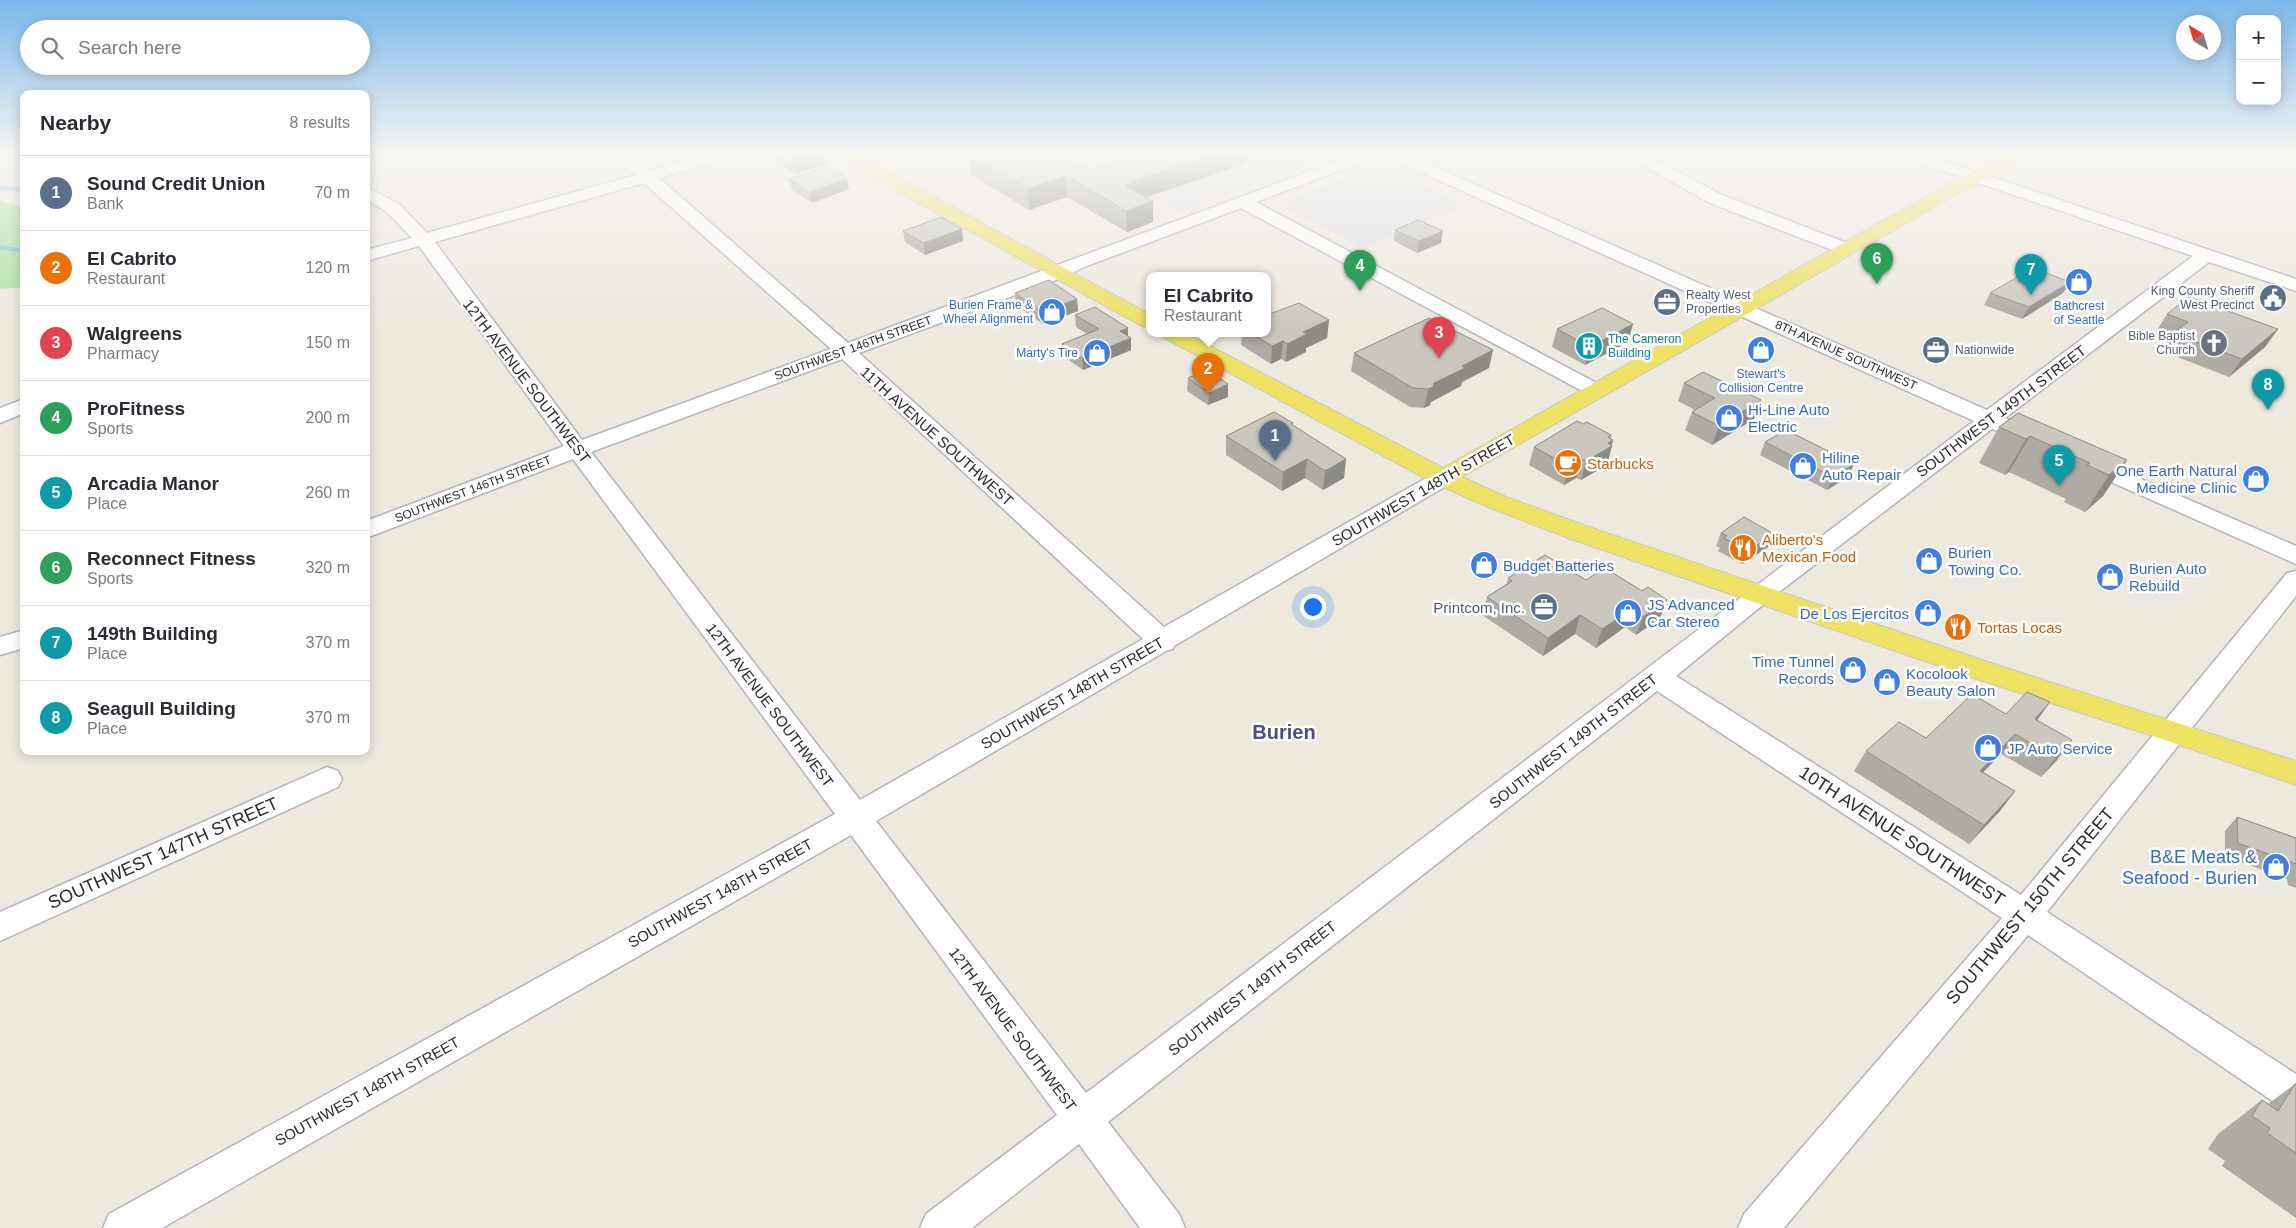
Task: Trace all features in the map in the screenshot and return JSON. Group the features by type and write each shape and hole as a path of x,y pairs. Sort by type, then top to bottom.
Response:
{"main road":[{"path":"948,212 1146,320"},
{"name":"SOUTHWEST 148TH STREET","path":"1443,478 1595,390 1912,212"},
{"path":"1178,337 1443,478 1496,502 1580,533 1761,593 1979,670 2173,731 2296,773"}],"street":[{"name":"12TH AVENUE SOUTHWEST","path":"397,212 423,239 578,449 1165,1228"},
{"path":"370,255 517,212"},
{"name":"11TH AVENUE SOUTHWEST","path":"687,212 845,351 1163,642"},
{"name":"SOUTHWEST 146TH STREET","path":"370,528 578,449 1057,273 1078,263 1214,212"},
{"path":"1261,212 1595,390"},
{"name":"8TH AVENUE SOUTHWEST","path":"1525,212 2026,436"},
{"path":"1751,212 1846,249"},
{"path":"2080,212 2296,285"},
{"name":"SOUTHWEST 149TH STREET","path":"940,1228 1656,677 1761,593 2206,255"},
{"path":"0,416 20,407"},
{"path":"2063,452 2296,556"},
{"name":"SOUTHWEST 148TH STREET","path":"123,1228 855,818 1163,642 1443,478"},
{"name":"SOUTHWEST 150TH STREET","path":"1758,1228 2025,915 2296,579"},
{"path":"0,646 20,640"},
{"name":"10TH AVENUE SOUTHWEST","path":"1656,677 2025,915 2296,1095"},
{"name":"SOUTHWEST 147TH STREET","path":"0,927 327,779"}],"shaded area":[{"path":"1293,212 1449,212 1364,248"}],"green space":[{"path":"0,212 20,212 20,287 0,289"}],"building":[{"path":"941,217 962,229 924,243 903,231"},
{"path":"1418,220 1443,231 1419,241 1395,230"},
{"path":"2033,268 2070,282 2029,307 1990,293"},
{"path":"1049,280 1077,299 1042,312 1015,293"},
{"path":"2189,297 2278,329 2242,359 2173,333 2188,322 2167,314"},
{"path":"1299,303 1329,320 1303,332 1307,334 1287,344 1283,341 1272,346 1257,337 1271,337 1271,314"},
{"path":"1095,307 1128,328 1120,331 1131,338 1082,358 1062,344 1099,329 1075,315"},
{"path":"1602,308 1633,324 1590,347 1557,329"},
{"path":"1429,318 1493,350 1462,366 1465,368 1434,383 1433,387 1428,389 1413,388 1354,353"},
{"path":"1207,370 1228,384 1209,393 1188,378"},
{"path":"1703,372 1761,400 1719,426 1692,412 1715,398 1684,383"},
{"path":"1274,412 1346,459 1325,471 1307,459 1283,472 1226,436"},
{"path":"2018,413 2127,460 2109,475 2087,465 2090,463 2030,436 2026,439 1999,427"},
{"path":"1577,421 1583,424 1587,422 1611,435 1608,437 1613,440 1608,443 1612,446 1586,461 1582,459 1569,466 1534,447"},
{"path":"1786,430 1854,464 1833,477 1765,442"},
{"path":"1744,517 1774,534 1748,551 1724,538 1727,536 1721,533"},
{"path":"1545,555 1586,580 1605,568 1642,591 1648,587 1667,600 1643,617 1632,609 1602,629 1580,615 1548,638 1487,597 1512,581 1508,578"},
{"path":"2027,692 2050,702 2035,719 2072,740 2056,758 2015,734 1980,771 2015,791 1984,825 1866,751 1899,722 1926,738 1972,694 2006,714"},
{"path":"2237,817 2296,838 2296,864 2238,843"},
{"path":"2295,1084 2296,1153 2267,1133 2270,1128 2252,1116 2262,1100 2278,1111"}],"waterway":[{"path":"0,247 20,250"}],"place":[{"name":"Bathcrest of Seattle","path":"2079,282"},
{"name":"Reconnect Fitness","path":"1877,284"},
{"name":"ProFitness","path":"1360,291"},
{"name":"149th Building","path":"2031,295"},
{"name":"King County Sheriff West Precinct","path":"2273,298"},
{"name":"Realty West Properties","path":"1667,302"},
{"name":"Burien Frame & Wheel Alignment","path":"1052,312"},
{"name":"Bible Baptist Church","path":"2214,343"},
{"name":"The Cameron Building","path":"1589,346"},
{"name":"Stewart's Collision Centre","path":"1761,350"},
{"name":"Nationwide","path":"1936,350"},
{"name":"Marty's Tire","path":"1097,353"},
{"name":"Walgreens","path":"1439,358"},
{"name":"El Cabrito","path":"1208,394"},
{"name":"Seagull Building","path":"2268,410"},
{"name":"Hi-Line Auto Electric","path":"1729,418"},
{"name":"Sound Credit Union","path":"1275,461"},
{"name":"Starbucks","path":"1568,463"},
{"name":"Hiline Auto Repair","path":"1803,466"},
{"name":"One Earth Natural Medicine Clinic","path":"2256,479"},
{"name":"Arcadia Manor","path":"2059,486"},
{"name":"Aliberto's Mexican Food","path":"1743,548"},
{"name":"Burien Towing Co.","path":"1929,561"},
{"name":"Budget Batteries","path":"1484,565"},
{"name":"Burien Auto Rebuild","path":"2110,577"},
{"name":"Printcom, Inc.","path":"1544,607"},
{"name":"JS Advanced Car Stereo","path":"1628,613"},
{"name":"De Los Ejercitos","path":"1928,613"},
{"name":"Tortas Locas","path":"1958,627"},
{"name":"Time Tunnel Records","path":"1853,670"},
{"name":"Kocolook Beauty Salon","path":"1887,682"},
{"name":"JP Auto Service","path":"1988,748"},
{"name":"B&E Meats & Seafood - Burien","path":"2276,867"}],"district":[{"name":"Burien","path":"1284,732"}]}
